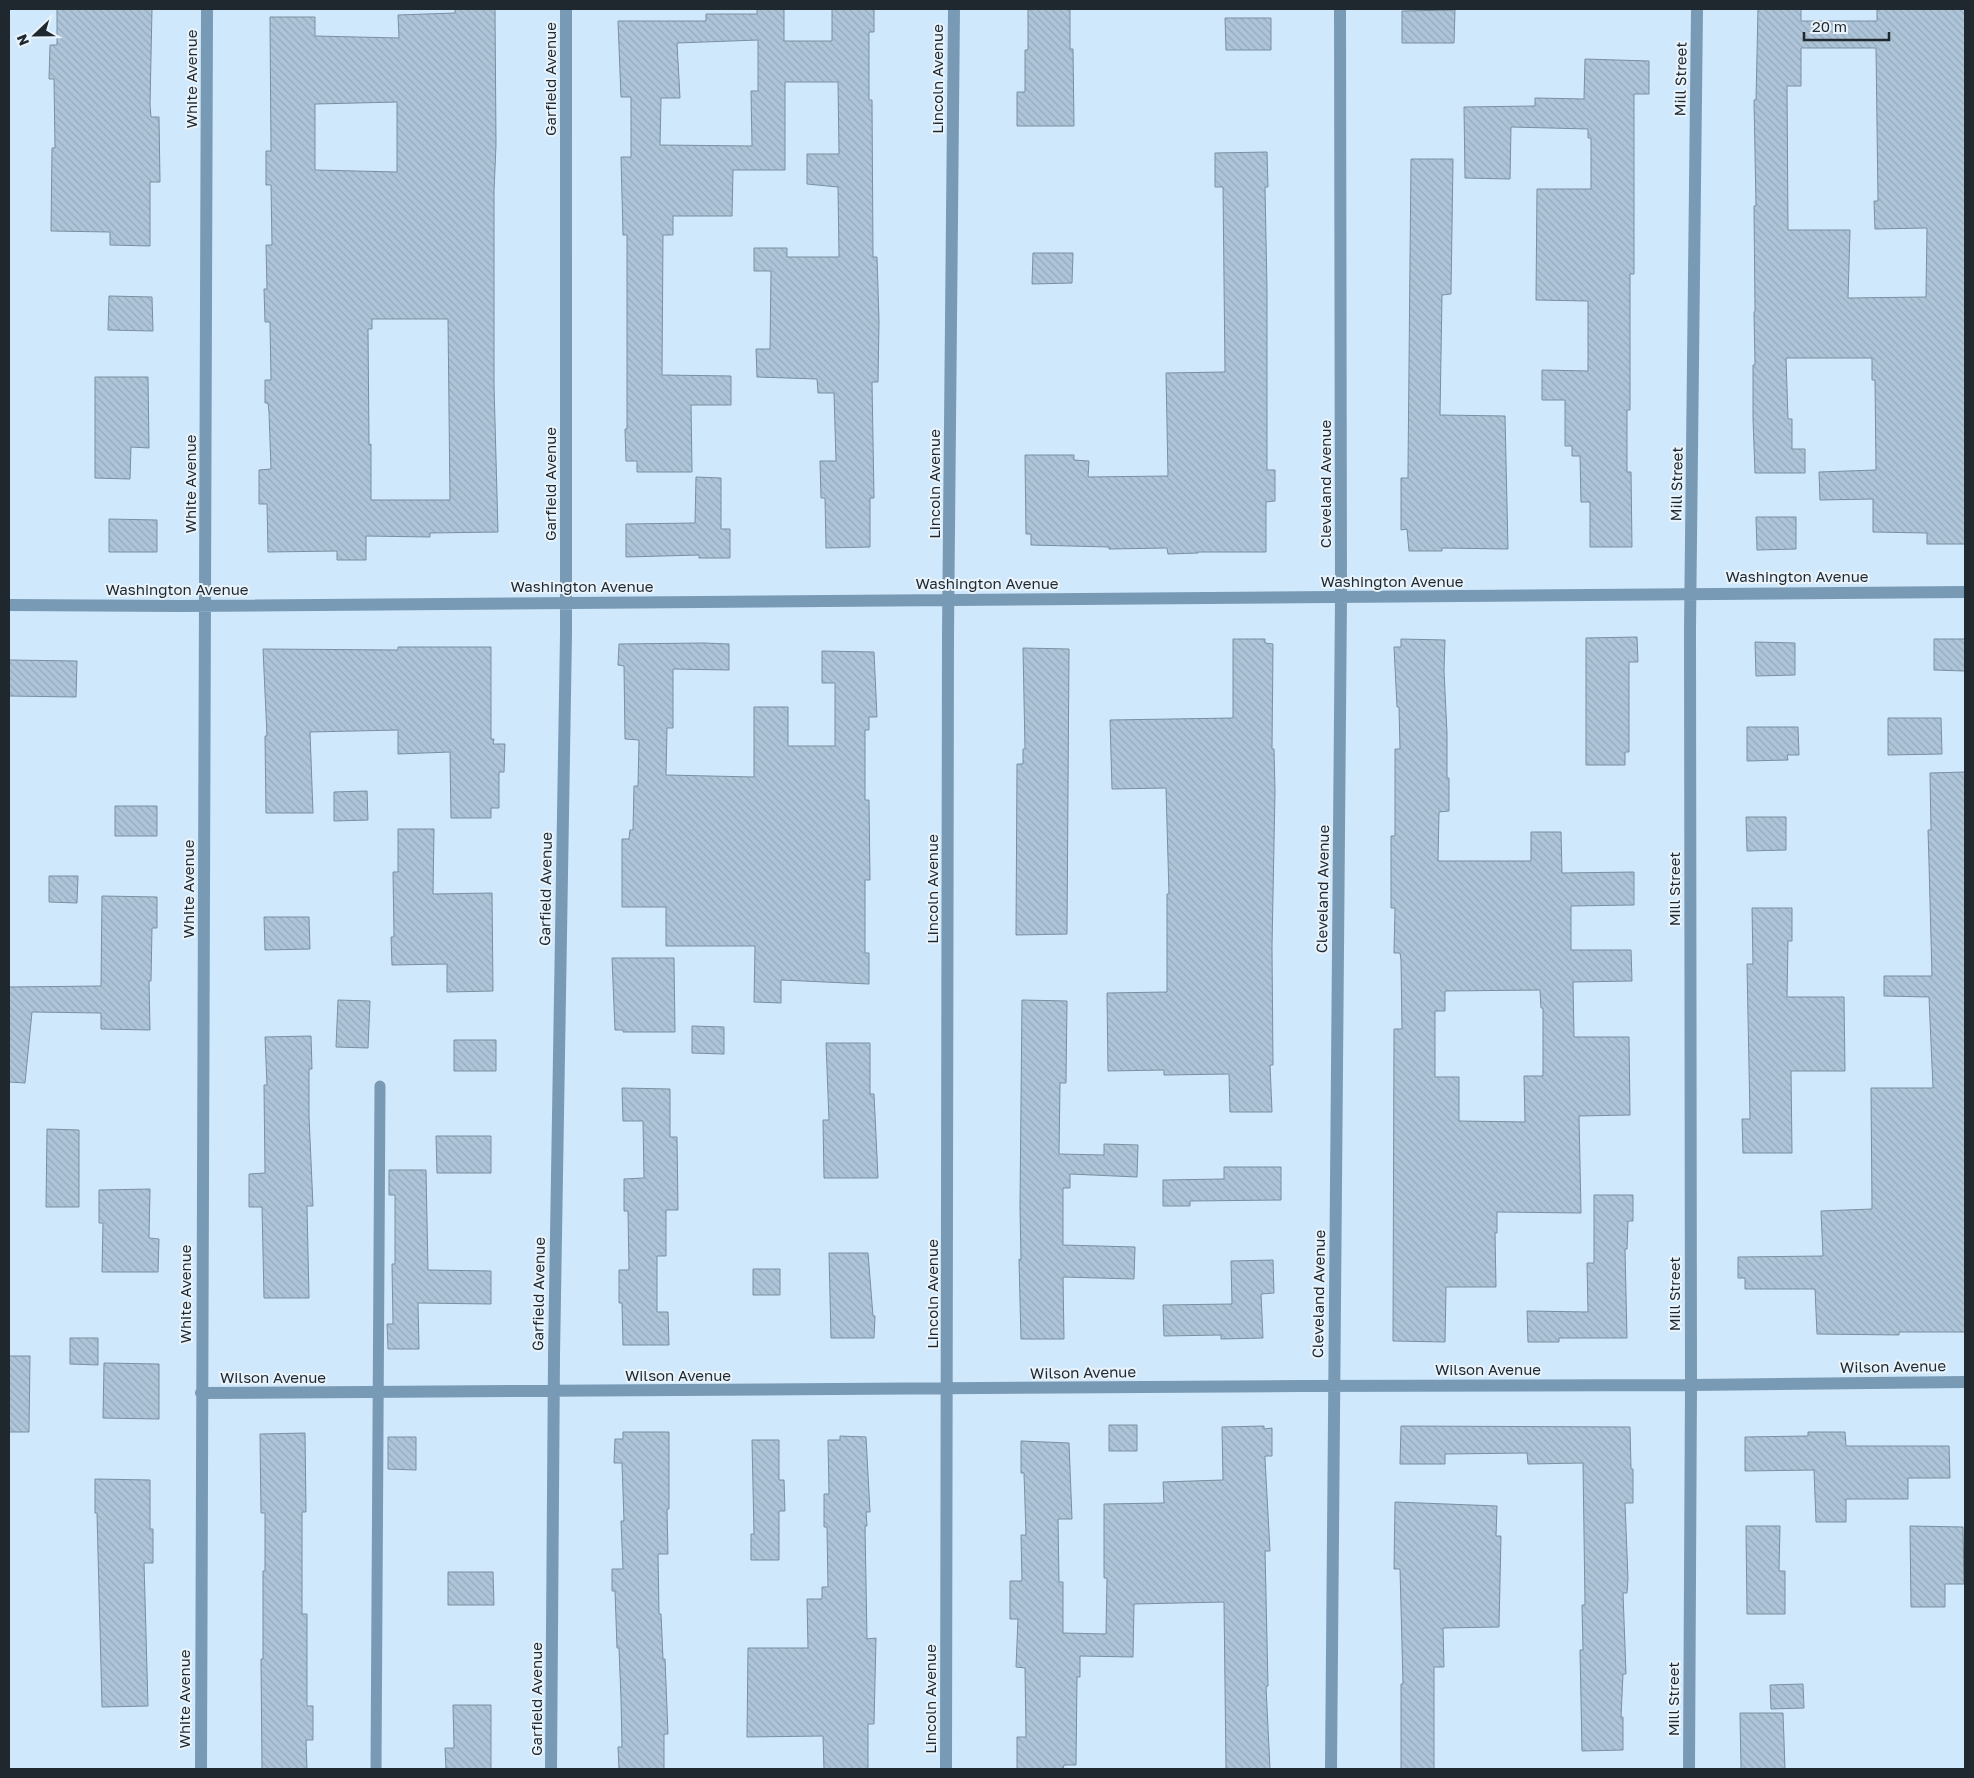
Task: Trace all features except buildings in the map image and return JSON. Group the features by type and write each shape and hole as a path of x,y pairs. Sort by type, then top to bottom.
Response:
{"street":[{"name":"White Avenue","path":"201,1769 207,9"},
{"name":"Garfield Avenue","path":"551,1769 554,1390 566,602 566,9"},
{"name":"Lincoln Avenue","path":"946,1769 949,599 954,9"},
{"name":"Cleveland Avenue","path":"1331,1769 1341,598 1340,9"},
{"name":"Mill Street","path":"1689,1769 1691,594 1697,9"},
{"name":"Washington Avenue","path":"9,605 1341,598 1965,592"},
{"name":"Wilson Avenue","path":"201,1393 1965,1382"}],"lane":[{"path":"376,1769 380,1086"}]}
